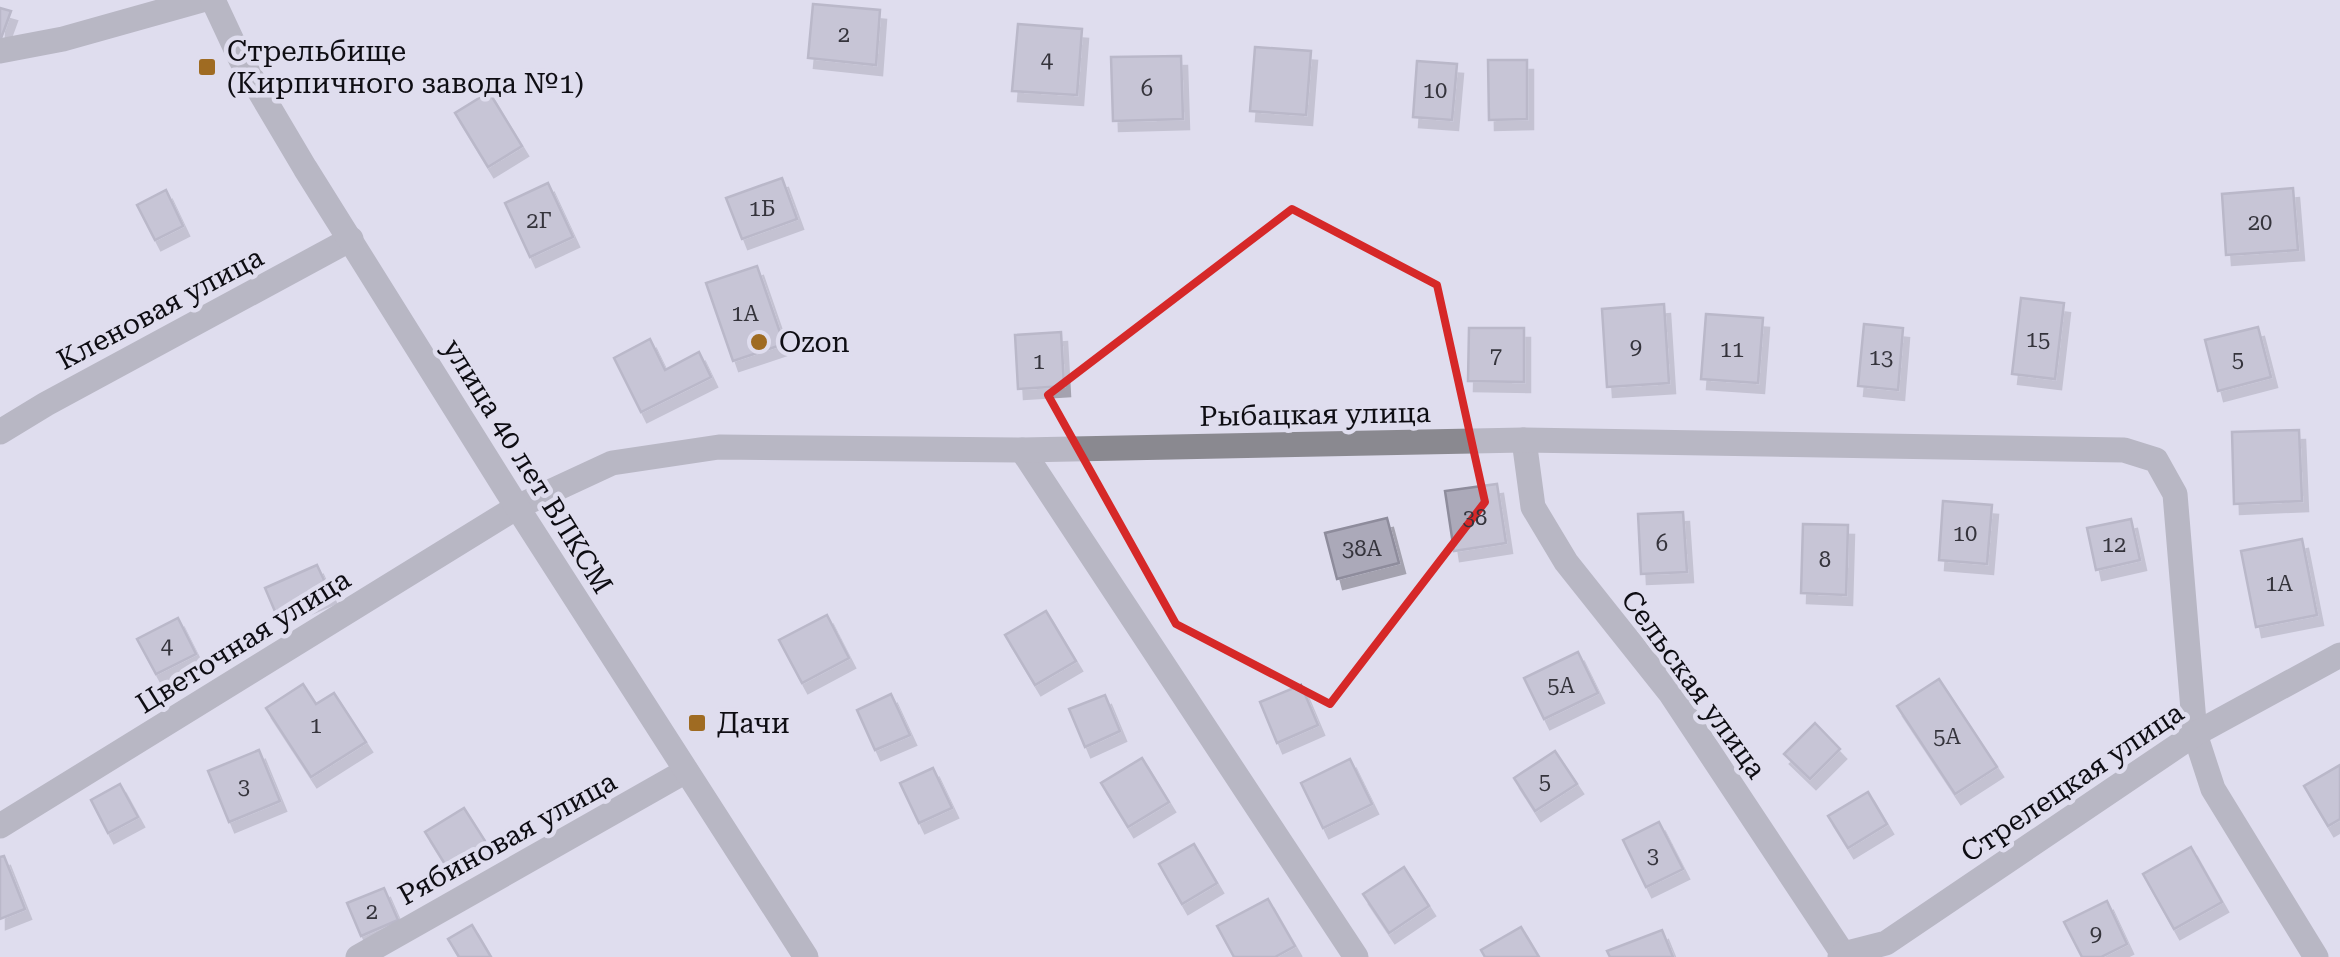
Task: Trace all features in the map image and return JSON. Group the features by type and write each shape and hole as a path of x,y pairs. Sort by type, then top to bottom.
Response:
{"street":[{"path":"0,51 63,39 202,0"},
{"name":"улица 40 лет ВЛКСМ","path":"214,0 241,60 351,239 517,507 806,957"},
{"name":"Кленовая улица","path":"0,432 351,239"},
{"name":"Рыбацкая улица","path":"517,507 612,462 719,447 1022,450 1524,440 2124,450 2156,460 2175,494 2195,734"},
{"name":"Сельская улица","path":"1524,440 1533,507 1566,562 1671,694 1841,955"},
{"path":"1022,450 1356,957"},
{"name":"Цветочная улица","path":"0,826 517,507"},
{"name":"Стрелецкая улица","path":"1841,955 1890,950 2195,734 2340,655"},
{"path":"2195,734 2212,789 2316,957"},
{"name":"Рябиновая улица","path":"358,957 686,772"}],"highlighted area":[{"path":"1292,209 1437,285 1485,502 1330,704 1176,624 1048,395"}],"building":[{"path":"813,4 880,10 876,65 808,58"},
{"path":"0,8 11,11 0,41"},
{"path":"1018,24 1082,29 1077,95 1012,91"},
{"path":"1255,47 1311,51 1306,115 1250,111"},
{"path":"1181,56 1183,119 1113,121 1111,57"},
{"path":"1488,60 1527,60 1527,119 1489,120"},
{"path":"1417,61 1457,64 1452,120 1413,117"},
{"path":"489,92 522,146 488,167 455,113"},
{"path":"782,178 797,219 742,239 726,198"},
{"path":"548,183 573,237 530,257 505,203"},
{"path":"2293,188 2298,250 2226,255 2222,194"},
{"path":"166,190 183,226 155,240 137,205"},
{"path":"757,266 784,344 733,361 706,283"},
{"path":"2021,298 2064,303 2055,379 2012,374"},
{"path":"1664,304 1669,383 1607,387 1602,309"},
{"path":"1706,314 1763,318 1758,383 1701,379"},
{"path":"1864,324 1903,328 1898,390 1858,386"},
{"path":"2258,327 2271,377 2218,391 2205,340"},
{"path":"1469,328 1524,328 1524,382 1468,381"},
{"path":"1061,332 1064,386 1018,389 1015,335"},
{"path":"650,339 665,370 699,352 711,377 641,412 614,358"},
{"path":"2299,430 2302,501 2234,504 2232,432"},
{"path":"1497,484 1506,543 1454,551 1445,491"},
{"path":"1943,501 1992,505 1987,564 1939,560"},
{"path":"1683,512 1687,572 1641,574 1638,514"},
{"path":"1387,518 1399,563 1337,579 1325,533"},
{"path":"2131,519 2140,560 2096,570 2087,528"},
{"path":"1803,524 1848,525 1846,595 1801,593"},
{"path":"2302,539 2317,615 2256,627 2241,551"},
{"path":"317,565 330,593 277,616 265,588"},
{"path":"1046,611 1076,661 1035,685 1005,635"},
{"path":"827,615 849,658 802,683 779,640"},
{"path":"178,618 196,654 156,674 137,639"},
{"path":"1578,652 1598,693 1544,719 1524,678"},
{"path":"1939,679 1997,767 1955,794 1897,706"},
{"path":"303,684 316,704 334,693 366,742 311,777 266,708"},
{"path":"1301,685 1318,725 1277,743 1260,702"},
{"path":"891,694 910,735 875,750 857,710"},
{"path":"1105,695 1120,731 1085,747 1069,709"},
{"path":"1815,723 1840,749 1810,779 1784,754"},
{"path":"259,750 280,801 229,822 208,771"},
{"path":"1555,751 1577,784 1535,811 1514,778"},
{"path":"1142,758 1169,802 1128,827 1101,783"},
{"path":"1350,759 1372,804 1323,828 1301,783"},
{"path":"2340,765 2340,819 2328,826 2304,786"},
{"path":"933,768 952,808 919,823 900,783"},
{"path":"120,784 138,817 108,833 91,800"},
{"path":"1868,792 1887,824 1848,848 1828,816"},
{"path":"464,808 487,844 448,869 425,832"},
{"path":"1659,822 1683,869 1646,887 1623,840"},
{"path":"1194,844 1217,883 1182,904 1159,864"},
{"path":"2191,847 2222,902 2174,929 2143,874"},
{"path":"4,856 25,909 0,919 0,857"},
{"path":"1404,867 1429,906 1389,933 1363,894"},
{"path":"384,888 398,920 361,936 347,903"},
{"path":"1268,899 1295,946 1275,957 1234,957 1217,926"},
{"path":"2107,901 2127,944 2101,957 2082,957 2064,922"},
{"path":"472,925 491,957 459,957 448,939"},
{"path":"1521,927 1539,957 1485,957 1481,950"},
{"path":"1662,930 1673,957 1610,957 1607,951"}],"place":[{"name":"Стрельбище (Кирпичного завода №1)","path":"207,67"},
{"name":"Ozon","path":"759,342"},
{"name":"Дачи","path":"697,723"}]}
